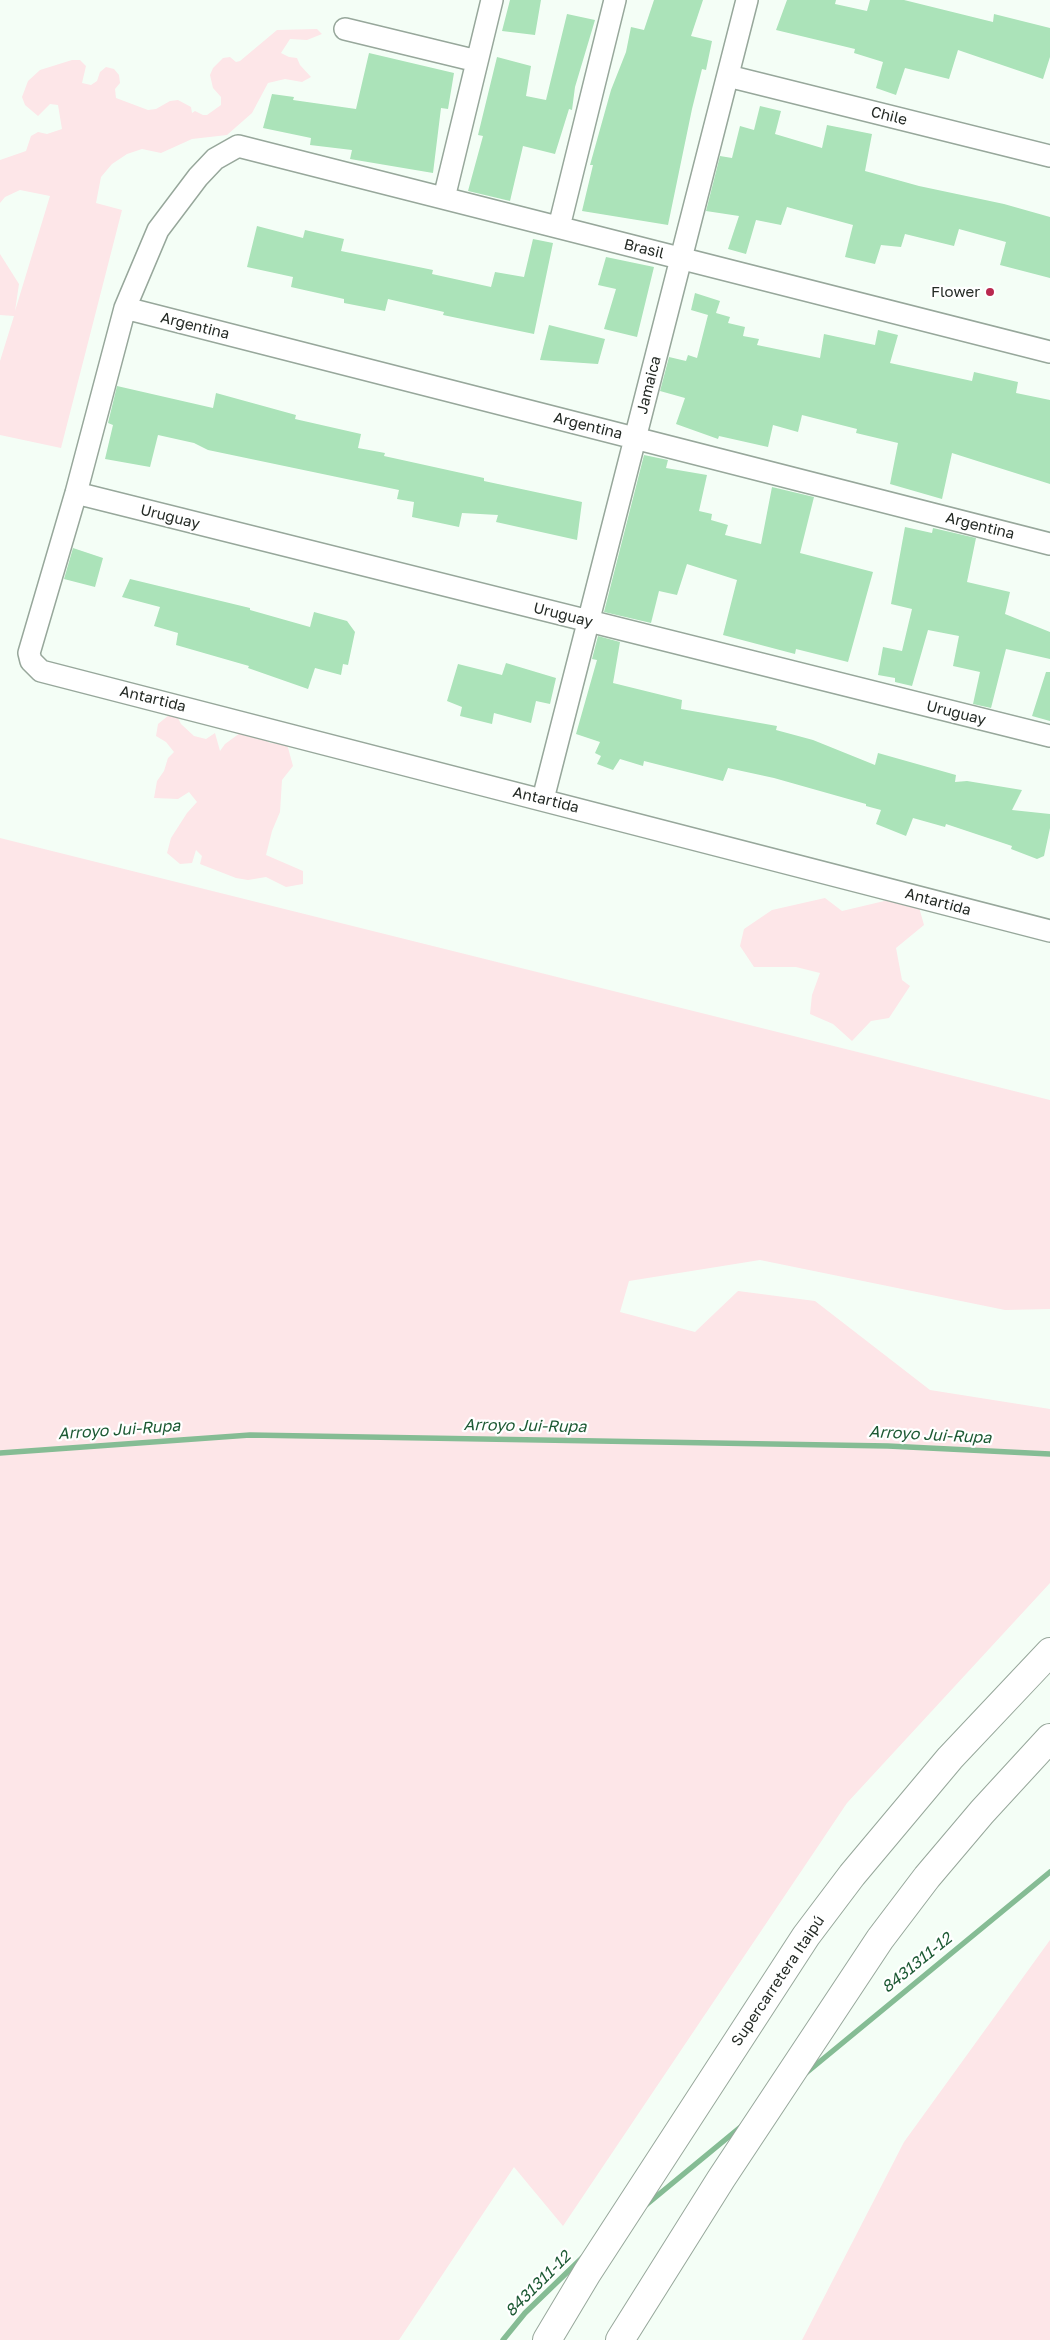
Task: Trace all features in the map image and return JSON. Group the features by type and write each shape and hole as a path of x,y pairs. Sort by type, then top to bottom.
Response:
{"street":[{"path":"444,198 492,0"},
{"path":"560,227 615,0"},
{"name":"Jamaica","path":"543,799 747,0"},
{"path":"345,29 477,62"},
{"name":"Chile","path":"728,76 1050,156"},
{"name":"Brasil","path":"125,308 158,230 198,177 215,159 238,146 1050,352"},
{"path":"76,493 125,308"},
{"name":"Argentina","path":"125,308 1050,544"},
{"name":"Uruguay","path":"76,493 1050,736"},
{"name":"Antartida","path":"76,493 30,646 30,662 41,671 1050,931"},
{"name":"Supercarretera Itaipú","path":"547,2340 586,2273 806,1936 852,1875 920,1792 1050,1652"},
{"path":"620,2340 721,2179 880,1940 926,1877 1050,1738"}],"shaded area":[{"path":"317,29 322,34 307,40 290,39 281,53 297,58 300,65 311,77 302,82 285,79 268,83 252,113 227,135 192,139 161,153 142,149 127,154 112,164 101,177 96,203 122,210 61,448 0,435 0,361 14,316 0,315 0,254 19,284 15,311 50,196 20,190 5,197 0,203 0,160 26,151 31,136 38,132 47,134 62,129 58,105 50,104 38,116 25,105 22,97 28,81 40,70 72,60 80,60 86,66 82,83 91,85 97,81 100,72 106,67 114,69 119,75 120,83 115,89 116,98 148,110 156,109 170,101 178,100 191,107 192,113 195,111 207,115 221,105 221,97 213,88 210,75 213,68 223,58 230,57 236,62 240,61 277,30"},
{"path":"169,715 177,716 181,724 194,736 206,739 215,733 220,751 225,744 240,733 261,737 270,743 287,744 293,766 282,780 280,812 272,831 266,855 303,871 303,884 286,887 266,877 248,880 236,878 200,864 202,856 196,850 192,863 180,864 167,853 171,838 187,813 197,802 189,792 178,799 154,798 157,781 164,771 168,758 174,752 166,742 156,736 158,724"},
{"path":"0,838 1050,1100 1050,1309 1005,1310 760,1260 629,1281 620,1312 695,1332 738,1291 815,1301 930,1390 1050,1409 1050,1583 847,1803 563,2226 514,2167 399,2340 0,2340"},
{"path":"825,898 842,911 897,898 917,900 924,925 896,948 902,980 910,986 889,1018 871,1021 852,1041 833,1024 810,1014 812,995 820,973 796,967 754,967 740,946 744,929 772,910"},
{"path":"1050,1940 1050,2340 802,2340 904,2142"}],"building":[{"path":"510,0 541,0 535,35 502,31"},
{"path":"654,0 703,0 691,36 712,41 706,70 702,69 692,109 668,225 582,211 593,165 590,165 611,90 626,52 631,27 644,30"},
{"path":"787,0 836,0 835,4 867,11 870,0 904,0 993,22 994,14 1050,28 1050,57 1043,79 958,50 949,79 905,68 896,95 876,88 883,62 854,53 855,49 776,30"},
{"path":"567,14 595,20 575,87 572,110 569,109 555,154 523,146 510,201 468,191 483,136 478,135 497,57 531,66 526,96 546,100"},
{"path":"369,53 454,73 448,109 441,108 433,173 350,159 352,150 310,145 311,138 263,128 272,94 294,97 293,100 356,109"},
{"path":"760,106 781,111 775,134 822,148 827,125 872,134 865,171 919,186 1004,204 1050,217 1050,278 1000,265 1006,242 959,229 954,246 905,234 901,247 881,245 875,264 845,257 853,225 787,207 781,225 756,220 746,254 728,249 739,216 706,211 720,156 732,158 740,126 754,130"},
{"path":"257,226 303,238 305,230 344,239 341,251 433,270 432,274 491,287 495,272 524,277 533,239 553,243 534,334 443,315 444,312 388,299 385,311 344,303 344,299 291,287 293,277 247,267"},
{"path":"606,257 654,267 637,337 604,329 616,289 598,285"},
{"path":"695,293 720,301 716,313 730,317 728,323 745,327 743,336 759,339 757,345 820,358 824,334 875,345 878,330 898,335 890,363 972,381 974,372 1018,382 1016,393 1050,400 1050,484 952,453 942,499 890,484 898,443 856,433 857,429 802,415 798,432 773,425 768,447 719,436 718,439 676,424 685,398 660,391 669,357 686,361 688,355 697,358 708,315 691,310"},
{"path":"549,325 605,339 598,364 540,360"},
{"path":"117,386 213,408 216,393 296,415 295,419 361,434 358,448 385,453 384,456 484,478 484,481 582,502 577,540 496,522 498,515 462,513 459,527 412,517 414,502 397,499 399,490 208,450 194,443 158,435 150,467 105,459 113,425 108,423"},
{"path":"644,455 668,460 666,468 707,475 699,511 712,514 711,520 728,525 725,535 761,544 772,487 814,497 800,553 873,572 848,662 796,649 795,654 723,635 737,580 687,564 677,595 659,591 651,623 604,612"},
{"path":"905,527 932,533 933,528 976,538 967,582 1010,592 1005,614 1050,632 1050,659 1006,649 991,708 973,704 980,672 953,666 959,636 928,630 912,686 895,682 895,678 878,675 883,647 902,651 912,609 891,604"},
{"path":"73,548 103,558 95,587 64,579"},
{"path":"130,579 250,608 250,610 310,627 314,612 347,621 355,632 348,665 343,664 341,675 315,668 308,689 248,668 249,666 176,645 178,633 154,626 160,607 122,597"},
{"path":"598,636 620,642 613,683 682,700 681,709 777,726 776,730 813,740 875,765 878,753 956,775 955,782 967,781 1022,790 1012,810 1050,814 1050,828 1044,856 1037,859 1011,849 1012,846 946,824 945,827 913,818 906,836 876,824 881,810 866,806 866,804 774,778 728,768 723,781 644,761 643,766 620,759 613,770 597,764 601,756 595,753 600,742 576,734 597,660 592,659"},
{"path":"506,663 556,678 550,704 536,701 531,723 494,713 492,724 460,716 462,707 447,701 458,664 502,675"},
{"path":"1046,672 1050,672 1050,721 1032,716"}],"waterway":[{"name":"Arroyo Jui-Rupa","path":"0,1453 250,1435 888,1446 1050,1454"},
{"name":"8431311-12","path":"806,2073 1050,1872"},
{"name":"8431311-12","path":"646,2205 743,2125"},
{"name":"8431311-12","path":"503,2340 525,2313 583,2257"}],"place":[{"name":"Flower","path":"990,292"}]}
